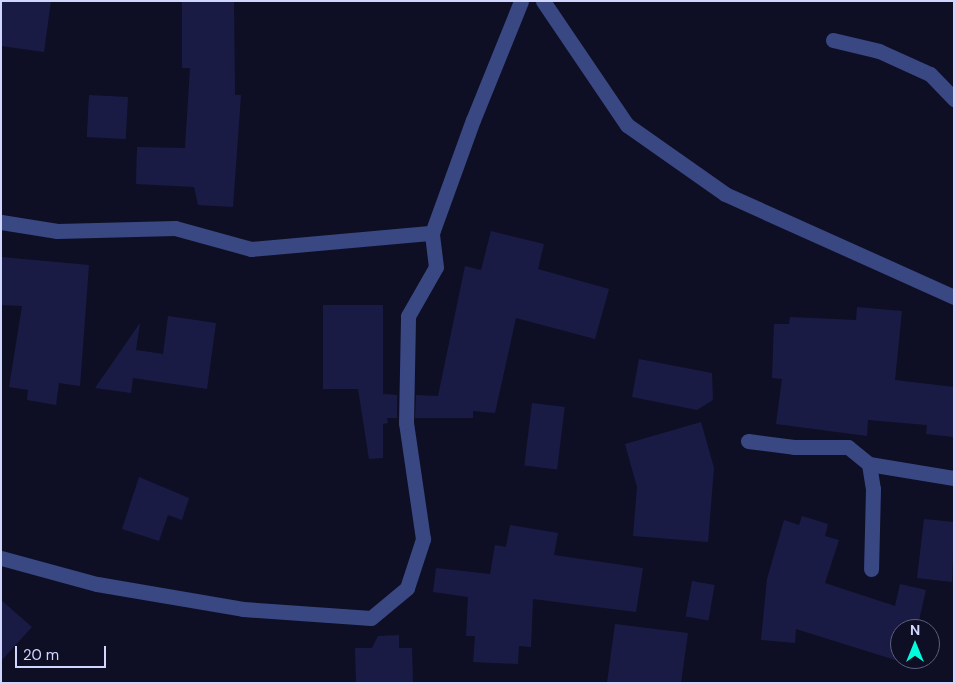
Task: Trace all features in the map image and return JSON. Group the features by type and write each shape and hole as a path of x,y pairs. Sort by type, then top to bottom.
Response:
{"street":[{"path":"1,558 97,584 242,609 371,618 407,588 423,539 406,424 408,316 436,266 432,233 473,120 521,1"},
{"path":"543,1 627,125 725,194 954,297"},
{"path":"833,40 879,51 930,74 954,99"},
{"path":"1,222 57,231 175,228 251,249 432,233"},
{"path":"748,441 794,447 848,447 869,464 954,478"},
{"path":"869,464 873,489 871,569"}],"building":[{"path":"1,1 51,1 44,52 1,46"},
{"path":"182,1 234,1 235,95 241,95 233,207 198,205 194,187 136,184 137,147 185,148 190,68 182,68"},
{"path":"89,95 128,97 126,139 87,137"},
{"path":"491,231 544,244 538,269 609,289 595,339 516,318 495,413 473,411 473,418 415,418 416,395 438,396 465,266 481,270"},
{"path":"1,257 89,265 80,386 59,383 56,405 27,400 28,390 9,387 22,306 1,305"},
{"path":"323,305 383,305 383,394 397,395 397,418 387,418 388,423 383,424 383,458 369,459 358,389 323,389"},
{"path":"857,307 902,311 895,380 954,387 954,437 926,434 927,425 868,420 867,436 776,424 782,379 772,378 774,324 789,324 790,317 856,320"},
{"path":"168,316 216,323 207,389 133,378 131,393 95,388 140,323 136,350 163,354"},
{"path":"639,359 712,373 713,400 697,410 632,397"},
{"path":"532,403 565,407 557,470 524,466"},
{"path":"701,422 714,468 708,542 633,536 637,487 625,444"},
{"path":"139,477 189,498 182,520 168,515 159,541 122,529"},
{"path":"802,516 828,524 825,536 839,540 825,583 895,606 900,584 926,590 919,619 890,619 890,658 796,629 795,643 761,640 767,579 784,520 799,525"},
{"path":"924,519 954,522 952,582 917,578"},
{"path":"510,525 558,533 554,555 643,568 636,612 533,599 531,647 519,646 518,664 473,662 475,636 466,636 468,597 433,592 436,568 490,574 495,545 506,547"},
{"path":"692,581 715,585 708,620 686,616"},
{"path":"1,600 32,627 1,661"},
{"path":"615,624 688,633 681,683 607,683"},
{"path":"399,635 399,648 412,648 413,683 356,683 355,648 372,648 378,636"}]}
